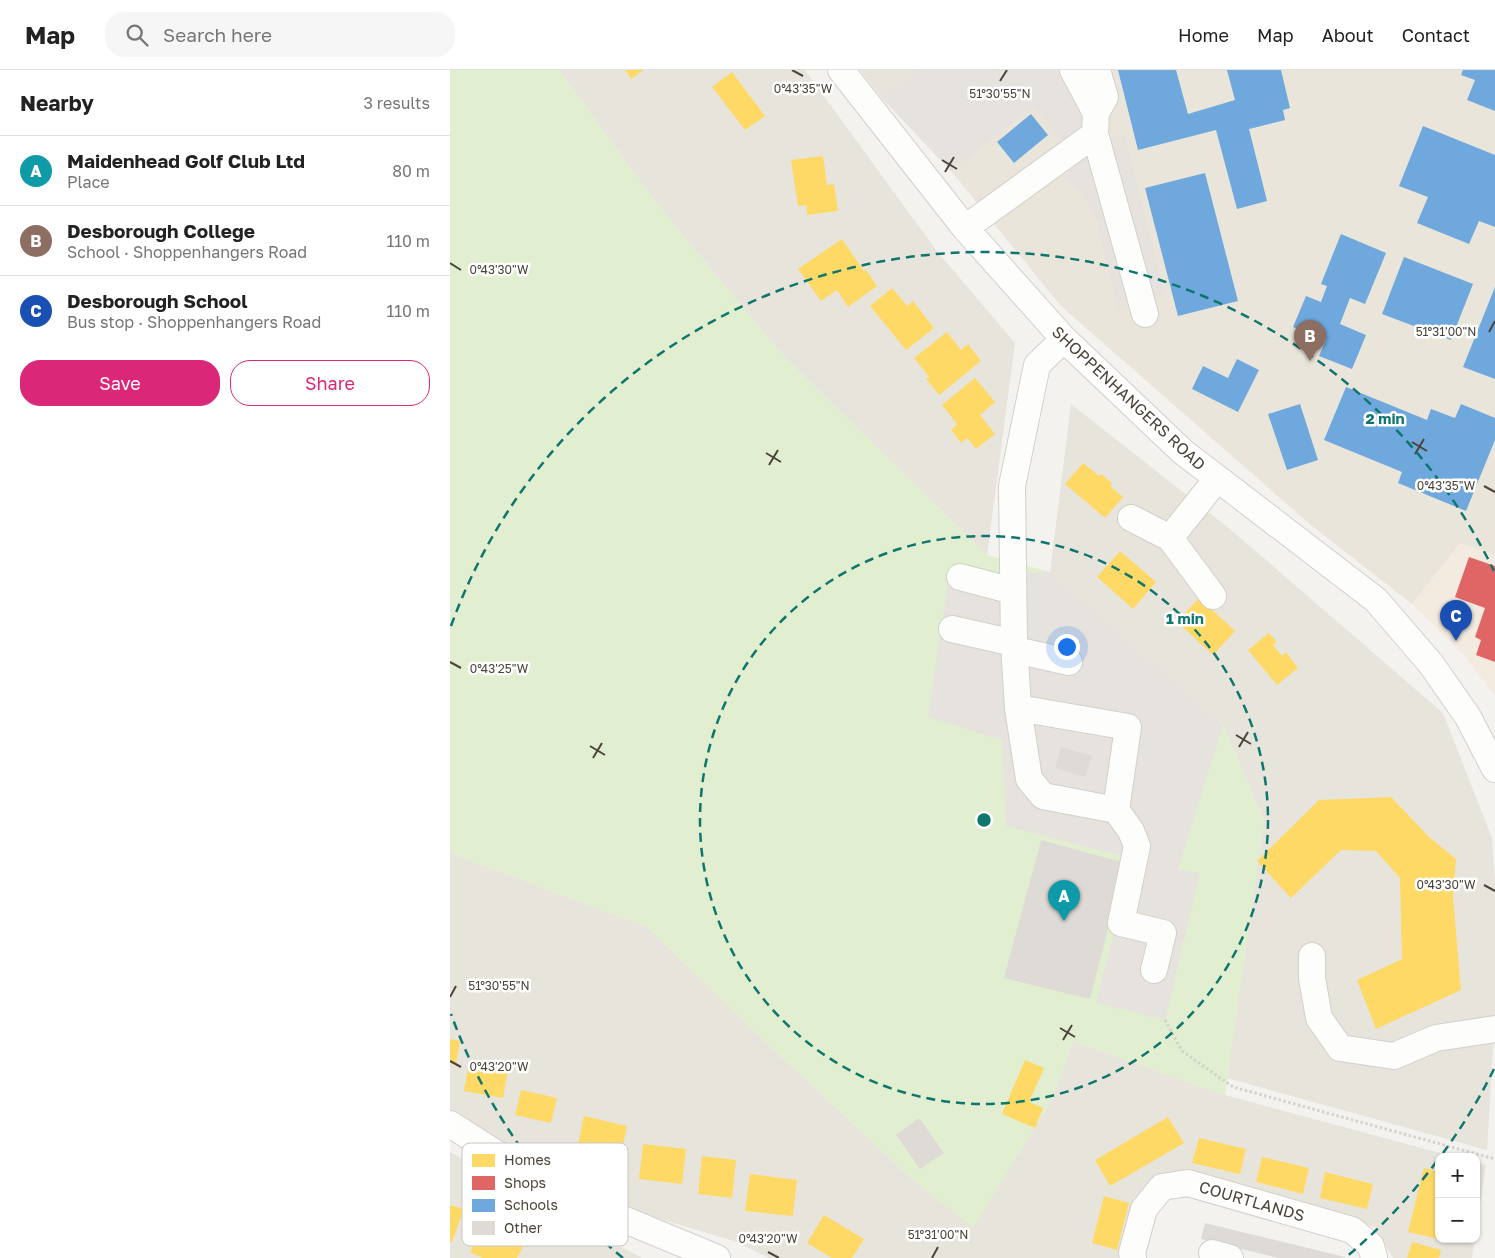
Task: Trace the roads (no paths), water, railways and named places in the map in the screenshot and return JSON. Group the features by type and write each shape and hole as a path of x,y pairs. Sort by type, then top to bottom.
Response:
{"street":[{"name":"SHOPPENHANGERS ROAD","path":"841,70 965,228 1064,339 1183,452 1376,600 1431,664 1468,717 1495,769"},
{"path":"1073,70 1095,123 1145,314"},
{"path":"965,228 1095,123 1105,97 1097,70"},
{"path":"1064,339 1037,365 1012,486 1014,647 1018,708 1028,779 1042,796 1116,810"},
{"path":"1170,538 1217,479"},
{"path":"1131,518 1170,538 1213,596"},
{"path":"960,577 1013,590"},
{"path":"952,629 1069,662"},
{"path":"1018,708 1128,727 1116,810 1130,830 1137,846 1121,923 1163,933 1154,970"},
{"path":"1312,956 1312,978 1318,1018 1340,1048 1394,1056 1436,1038 1495,1029"},
{"path":"450,1124 480,1143"},
{"name":"COURTLANDS","path":"1133,1258 1132,1253 1144,1210 1162,1187 1188,1183 1352,1230 1371,1246 1374,1258"},
{"path":"628,1221 717,1258"}],"place":[{"name":"Desborough College","path":"1310,361"},
{"name":"Desborough School","path":"1456,641"},
{"name":"Maidenhead Golf Club Ltd","path":"1064,921"}]}
